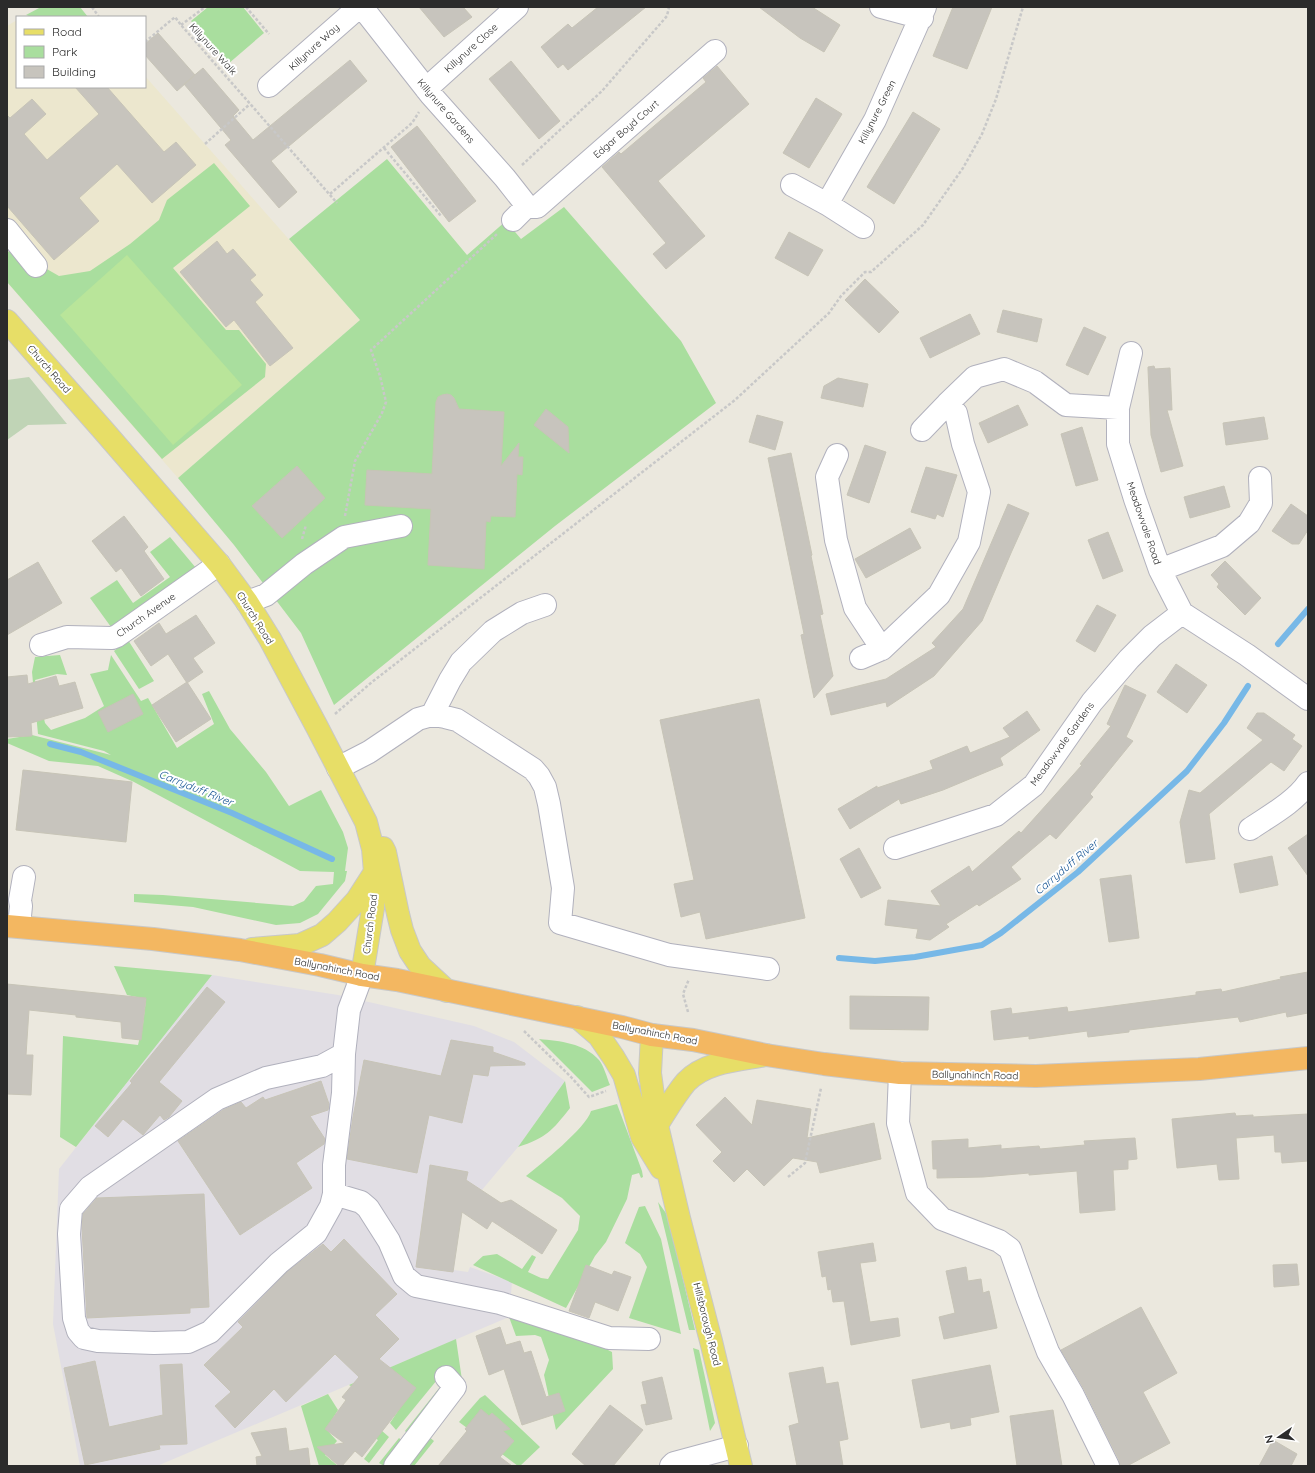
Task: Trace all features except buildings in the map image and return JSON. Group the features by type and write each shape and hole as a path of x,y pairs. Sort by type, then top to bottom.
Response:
{"highway":[{"name":"Ballynahinch Road","path":"13,926 153,939 240,950 577,1017 652,1035 693,1040 766,1055 824,1064 900,1073 1036,1076 1199,1069 1308,1058"}],"main road":[{"name":"Church Road","path":"7,321 218,564 247,602 270,639 318,726 366,822 373,849 375,872 374,908 362,975"},
{"path":"366,822 385,852 402,930 410,951 420,966 446,991"},
{"path":"240,950 300,945 322,935 337,922 357,900 375,872"},
{"name":"Hillsborough Road","path":"577,1017 599,1036 624,1075 642,1137 670,1182"},
{"name":"Hillsborough Road","path":"652,1035 650,1073 657,1125 739,1456"},
{"path":"657,1125 673,1099 686,1082 697,1073 714,1065 766,1055"}],"street":[{"name":"Killynure Way","path":"269,86 360,7"},
{"name":"Killynure Gardens","path":"360,7 428,92 505,178 525,211"},
{"name":"Killynure Close","path":"428,92 517,7"},
{"name":"Killynure Green","path":"827,204 875,120 923,12 881,7"},
{"name":"Edgar Boyd Court","path":"525,211 715,51"},
{"path":"792,185 827,204 863,227"},
{"path":"7,230 36,266"},
{"name":"Meadowvale Road","path":"1130,353 1118,408 1118,444 1135,499 1160,570 1182,613"},
{"path":"922,430 975,377 1004,369 1035,382 1066,405 1118,408"},
{"path":"861,658 882,649 939,595 969,542 979,492 963,444 956,413 947,404"},
{"path":"837,455 827,476 836,540 855,608 882,649"},
{"path":"1160,570 1222,546 1250,523 1261,503 1260,478"},
{"path":"247,602 266,595 304,564 344,538 401,526"},
{"name":"Church Avenue","path":"41,645 67,637 112,638 117,636 218,564"},
{"path":"432,715 461,662 493,631 522,613 545,605"},
{"path":"1182,613 1247,655 1308,699"},
{"name":"Meadowvale Gardens","path":"895,848 996,815 1034,785 1092,702 1124,664 1152,636 1182,613"},
{"path":"338,768 369,752 418,719 432,715 457,720 533,769 539,776 549,804 562,888 560,923 669,954 768,969"},
{"path":"1250,829 1280,809 1305,788 1308,783"},
{"path":"13,926 21,906 20,900 24,877"},
{"path":"344,1054 322,1066 266,1078 217,1099 90,1187 71,1209 69,1234 74,1318 78,1331 84,1338 98,1341 154,1343 188,1342 210,1332 279,1263 316,1233 331,1206 334,1194 334,1165 349,1010 362,975"},
{"path":"900,1073 898,1123 917,1193 942,1219 999,1241 1010,1249 1048,1352 1073,1395 1108,1466"},
{"path":"334,1194 361,1202 368,1208 389,1241 404,1276 416,1286 500,1303 609,1338 649,1339"},
{"path":"396,1466 457,1387"},
{"path":"671,1466 674,1463 739,1456"}],"path":[{"path":"92,7 99,16"},
{"path":"181,25 204,7"},
{"path":"246,7 269,34"},
{"path":"505,178 514,172 602,91 667,16 669,7"},
{"path":"332,716 372,682 735,400 829,313 841,296 865,272 871,272 923,225 963,168 982,134 996,99 1023,7"},
{"name":"Killynure Walk","path":"146,41 175,17 337,203"},
{"path":"330,194 412,123 428,92"},
{"path":"205,144 250,104"},
{"path":"384,148 441,216"},
{"path":"344,518 355,461 382,413 386,402 380,376 370,350 525,211"},
{"path":"302,541 306,524"},
{"path":"688,1012 683,994 696,958"},
{"path":"524,1031 571,1077 588,1097 609,1089"},
{"path":"788,1177 805,1163 821,1088"}],"shaded area":[{"path":"16,21 16,88 146,88 146,77 360,320 178,478 7,282 7,26"},
{"path":"212,975 338,995 474,1026 514,1042 565,1081 518,1147 461,1215 454,1270 468,1272 470,1267 512,1282 509,1317 157,1466 80,1466 53,1324 59,1169"}],"green space":[{"path":"41,7 80,7 87,16 29,16 26,15"},
{"path":"208,7 243,7 264,33 228,64 191,21"},
{"path":"387,159 467,255 506,221 521,239 564,207 681,341 716,403 555,526 334,705 301,633 234,545 178,478 360,320 289,239"},
{"path":"214,163 250,206 173,268 226,330 239,330 266,364 265,377 162,459 7,282 7,251 31,260 59,276 90,271 130,244 159,220 167,200"},
{"path":"127,255 242,385 173,445 60,315"},
{"path":"29,377 67,424 28,425 7,440 7,380"},
{"path":"170,537 196,568 111,627 90,598 117,580 133,603 170,577 150,552"},
{"path":"128,640 154,681 139,689 114,651"},
{"path":"60,655 67,675 57,674 35,680 45,723 51,730 85,718 104,706 90,674 108,670 111,655 141,701 148,698 177,748 214,724 202,694 209,691 230,729 266,772 289,806 321,790 343,832 348,848 345,881 318,914 300,923 276,925 193,907 134,902 134,894 293,906 304,901 316,886 333,884 334,872 300,871 134,782 98,766 49,761 7,743 7,739 32,735 111,755 104,751 38,734 32,672 35,657"},
{"path":"114,966 212,975 76,1147 60,1137 63,1036 138,1045 143,1024 146,999 127,995"},
{"path":"539,1039 579,1046 593,1054 601,1063 610,1085 592,1092"},
{"path":"565,1081 570,1108 548,1133 528,1144 518,1147"},
{"path":"617,1104 643,1177 641,1178 639,1173 632,1175 627,1199 606,1242 595,1256 566,1308 473,1265 483,1256 497,1254 522,1269 532,1255 536,1257 528,1272 541,1278 548,1279 578,1230 580,1216 562,1198 526,1176 552,1155 581,1127 591,1111"},
{"path":"658,1202 668,1216 695,1330 689,1330"},
{"path":"645,1206 661,1239 681,1334 629,1318 647,1267 640,1254 625,1243 639,1207"},
{"path":"509,1317 598,1345 612,1352 613,1369 556,1430 544,1375 549,1360 541,1337 535,1335 516,1336"},
{"path":"456,1339 462,1380 446,1369 396,1430 390,1423 414,1387 398,1374 385,1389 363,1393 349,1385"},
{"path":"693,1348 699,1350 715,1423 710,1431"},
{"path":"444,1382 448,1386 410,1436 405,1431"},
{"path":"328,1394 338,1410 326,1429 337,1441 325,1455 338,1466 319,1466 301,1406"},
{"path":"485,1395 540,1447 520,1466 459,1422 480,1398"},
{"path":"374,1424 389,1437 369,1463 364,1459 378,1440 368,1433"},
{"path":"428,1436 434,1441 414,1466 404,1466"},
{"path":"399,1438 406,1444 389,1466 384,1466 379,1463"}],"waterway":[{"name":"Carryduff River","path":"1278,644 1308,609"},
{"name":"Carryduff River","path":"839,958 875,961 915,957 982,945 1001,933 1078,872 1187,771 1224,723 1248,686"},
{"name":"Carryduff River","path":"50,744 81,752 232,813 332,859"}]}
